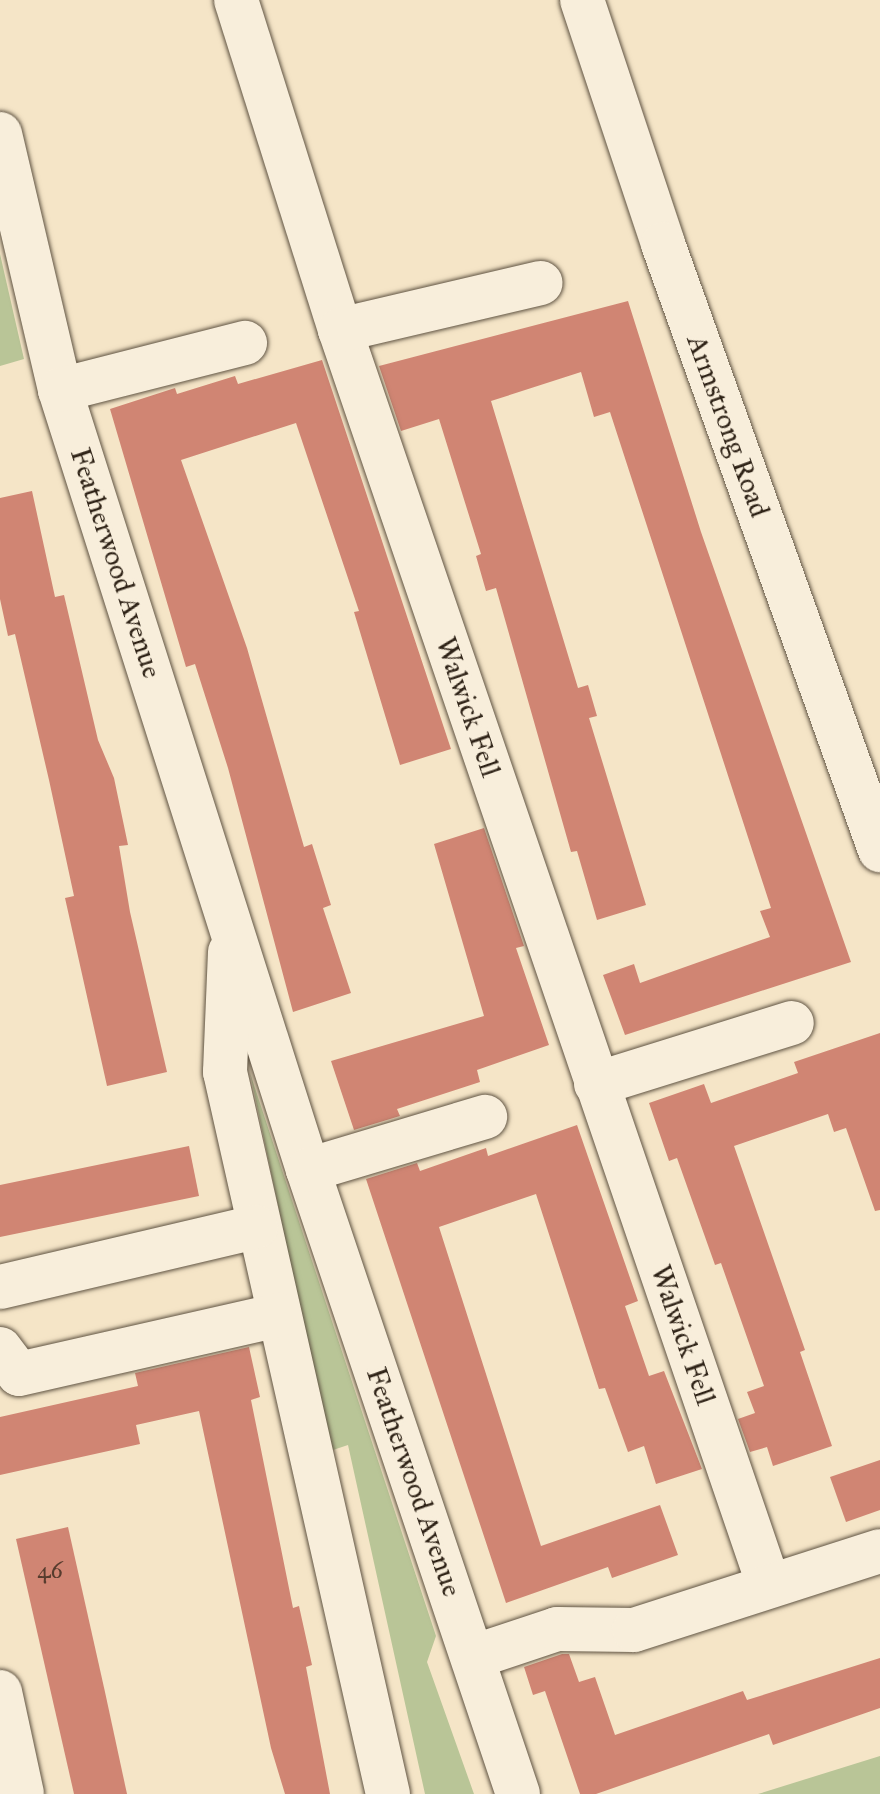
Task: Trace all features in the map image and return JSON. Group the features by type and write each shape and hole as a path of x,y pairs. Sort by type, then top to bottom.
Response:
{"street":[{"name":"Walwick Fell","path":"236,0 337,321 769,1586"},
{"name":"Armstrong Road","path":"582,0 671,269 880,850"},
{"name":"Featherwood Avenue","path":"0,134 60,390 231,917 308,1170 518,1794"},
{"path":"337,321 541,283"},
{"path":"60,390 245,343"},
{"name":"Featherwood Avenue","path":"231,917 225,1072 256,1227 279,1315 388,1794"},
{"path":"596,1084 792,1023"},
{"path":"308,1170 485,1117"},
{"path":"0,1287 256,1227"},
{"path":"0,1349 19,1374 279,1315"},
{"path":"473,1657 557,1629 634,1630 880,1551"},
{"path":"0,1692 22,1794"}],"green space":[{"path":"0,254 24,359 0,366"},
{"path":"250,1073 436,1636 427,1662 474,1794 425,1794 348,1445 330,1451"},
{"path":"880,1756 880,1794 758,1794"}],"building":[{"path":"628,301 701,532 851,962 625,1035 603,975 634,964 640,983 770,937 760,911 771,908 610,412 594,417 581,372 491,401 578,688 588,685 597,716 589,718 646,905 597,920 577,851 571,852 496,588 486,591 476,556 481,554 439,419 401,431 379,366"},
{"path":"322,360 451,749 400,765 354,612 359,611 296,423 181,460 247,648 304,847 312,844 331,905 323,908 351,993 293,1012 228,768 195,664 186,667 110,409 175,388 177,394 235,376 238,384"},
{"path":"32,491 55,597 64,595 98,740 114,778 128,845 119,846 130,912 167,1072 107,1086 65,898 74,896 49,780 15,634 8,636 0,599 0,498"},
{"path":"484,828 524,946 516,948 549,1045 477,1070 480,1082 397,1109 400,1116 354,1130 331,1061 484,1016 434,844"},
{"path":"880,1033 880,1210 875,1211 846,1128 834,1132 828,1114 734,1146 805,1350 800,1352 832,1446 773,1466 767,1447 750,1452 738,1419 755,1413 747,1392 764,1386 721,1263 715,1265 677,1158 669,1161 649,1103 704,1084 711,1103 798,1073 794,1062"},
{"path":"577,1125 638,1301 625,1306 649,1376 664,1371 702,1469 656,1484 644,1446 628,1452 605,1388 599,1389 536,1194 439,1227 541,1546 660,1505 678,1555 612,1578 608,1567 506,1603 366,1179 417,1163 420,1171 486,1148 488,1156"},
{"path":"189,1146 199,1196 0,1237 0,1185"},
{"path":"249,1347 260,1397 251,1400 293,1608 299,1606 312,1665 306,1667 330,1794 285,1794 271,1748 199,1411 136,1425 140,1444 0,1475 0,1417 138,1386 135,1373"},
{"path":"880,1460 880,1510 846,1522 830,1477"},
{"path":"68,1527 127,1794 74,1794 16,1539"},
{"path":"569,1654 579,1682 595,1677 615,1735 743,1691 747,1700 880,1658 880,1708 773,1745 769,1734 596,1794 580,1794 545,1691 533,1695 524,1667"}]}
